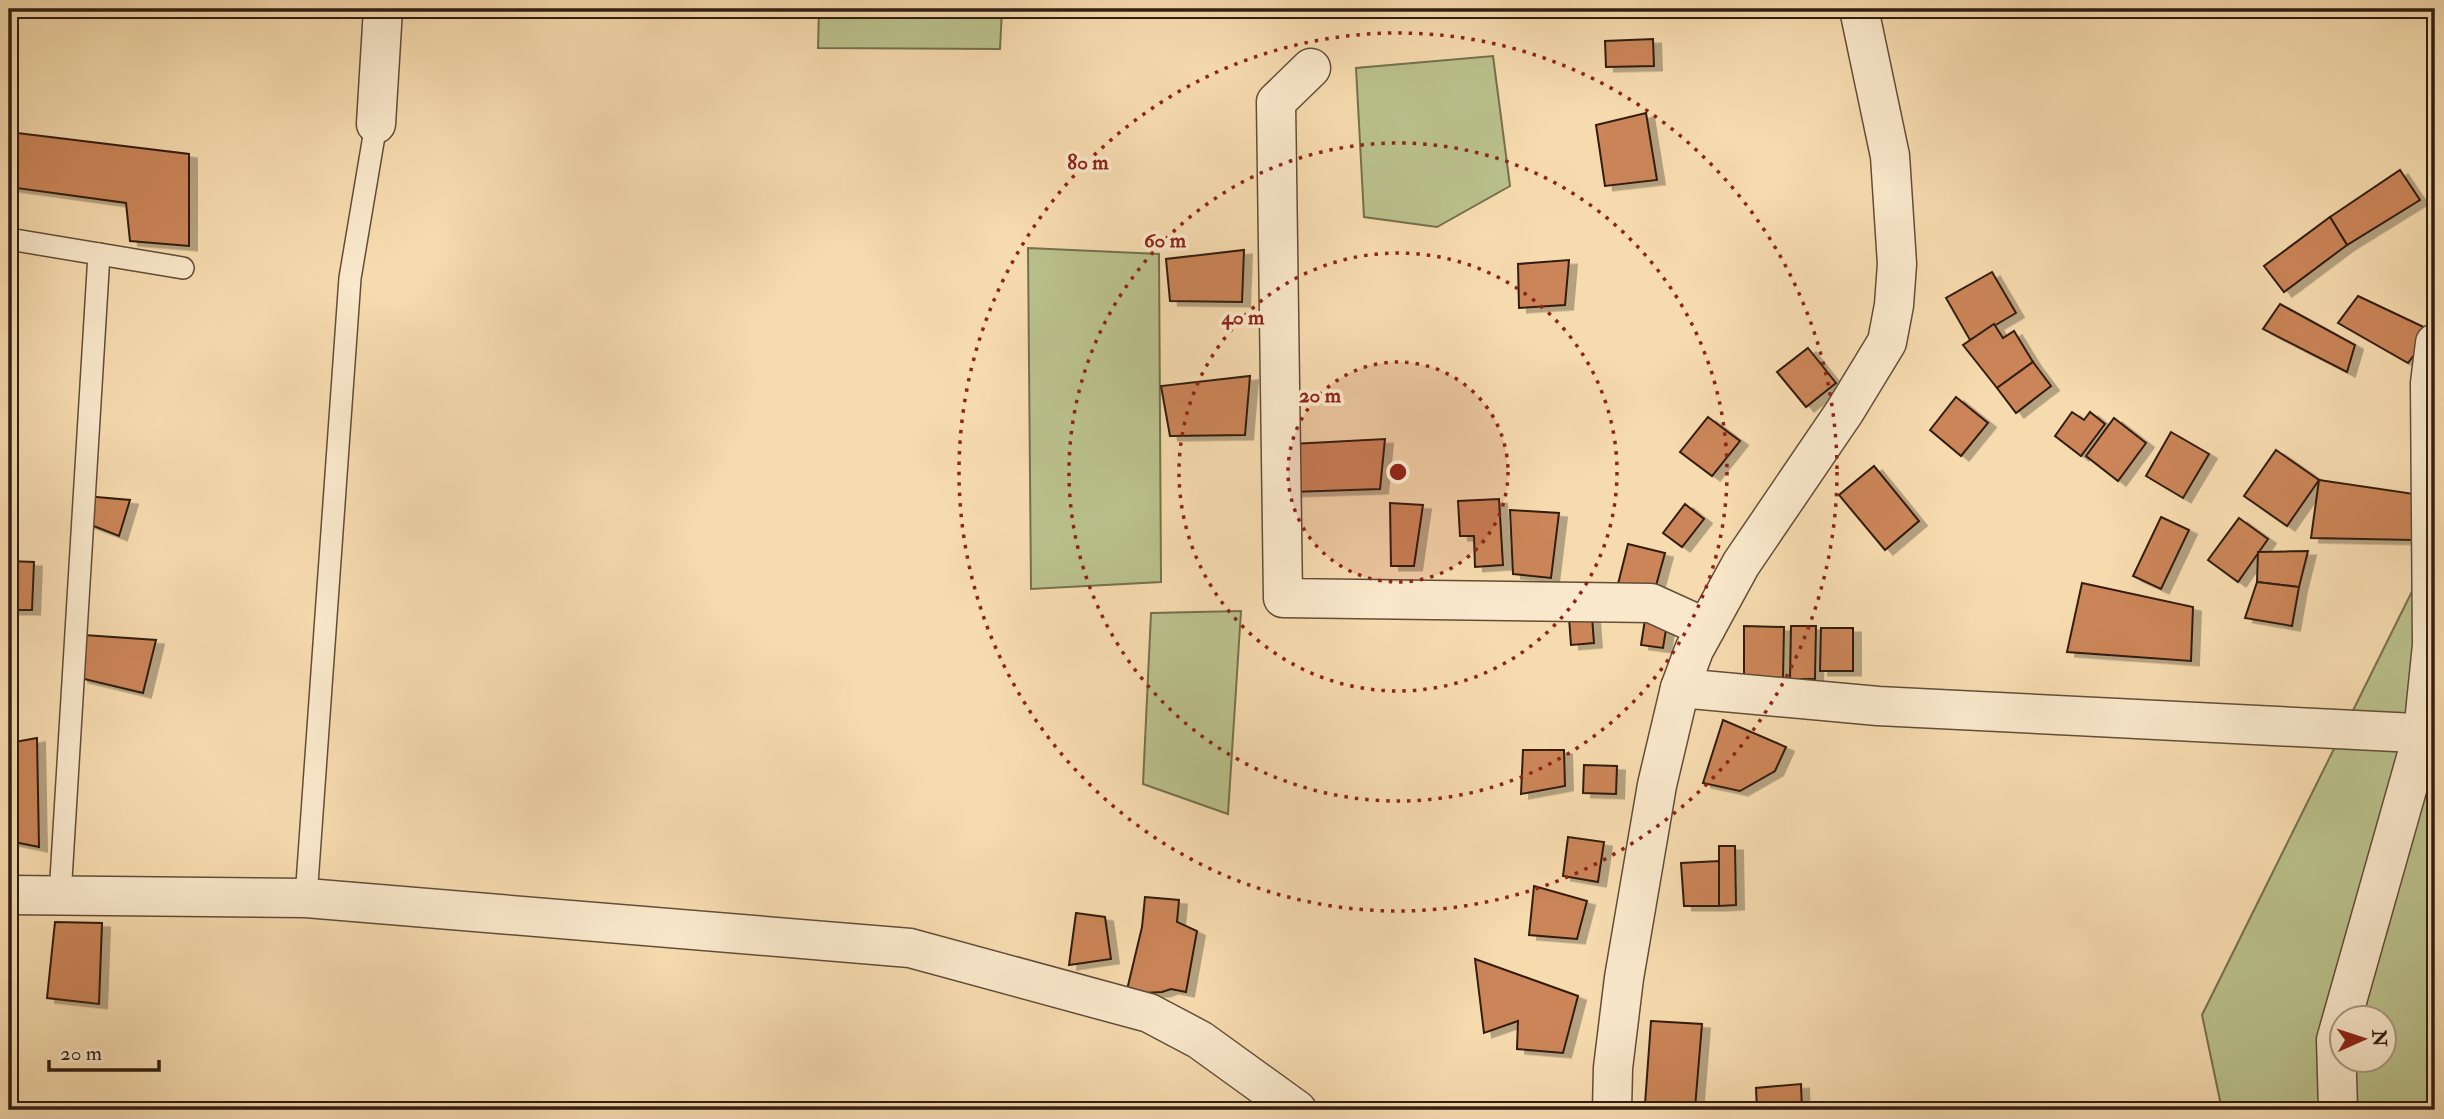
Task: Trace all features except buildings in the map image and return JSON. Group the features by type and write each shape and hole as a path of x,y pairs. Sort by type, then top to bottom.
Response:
{"street":[{"path":"376,124 383,9"},
{"path":"1612,1110 1613,1068 1624,978 1657,785 1680,688 1694,650 1741,564 1845,411 1887,342 1894,305 1897,264 1890,156 1859,9"},
{"path":"1311,68 1276,102 1283,597 1651,603 1706,628"},
{"path":"2335,1109 2336,1040 2429,734 2432,645 2431,383 2435,343"},
{"path":"1680,688 1878,706 2429,734"},
{"path":"9,895 306,898 910,948 1149,1013 1200,1040 1297,1110"}],"lane":[{"path":"306,898 350,278 376,124"},
{"path":"9,240 183,268"},
{"path":"60,896 99,254"}],"green space":[{"path":"819,9 1002,9 1000,49 818,48"},
{"path":"1493,56 1510,186 1437,227 1364,217 1356,68"},
{"path":"1028,248 1159,254 1161,582 1031,589"},
{"path":"2435,545 2435,1110 2222,1110 2202,1015"},
{"path":"1241,611 1228,814 1143,784 1151,613"}]}
